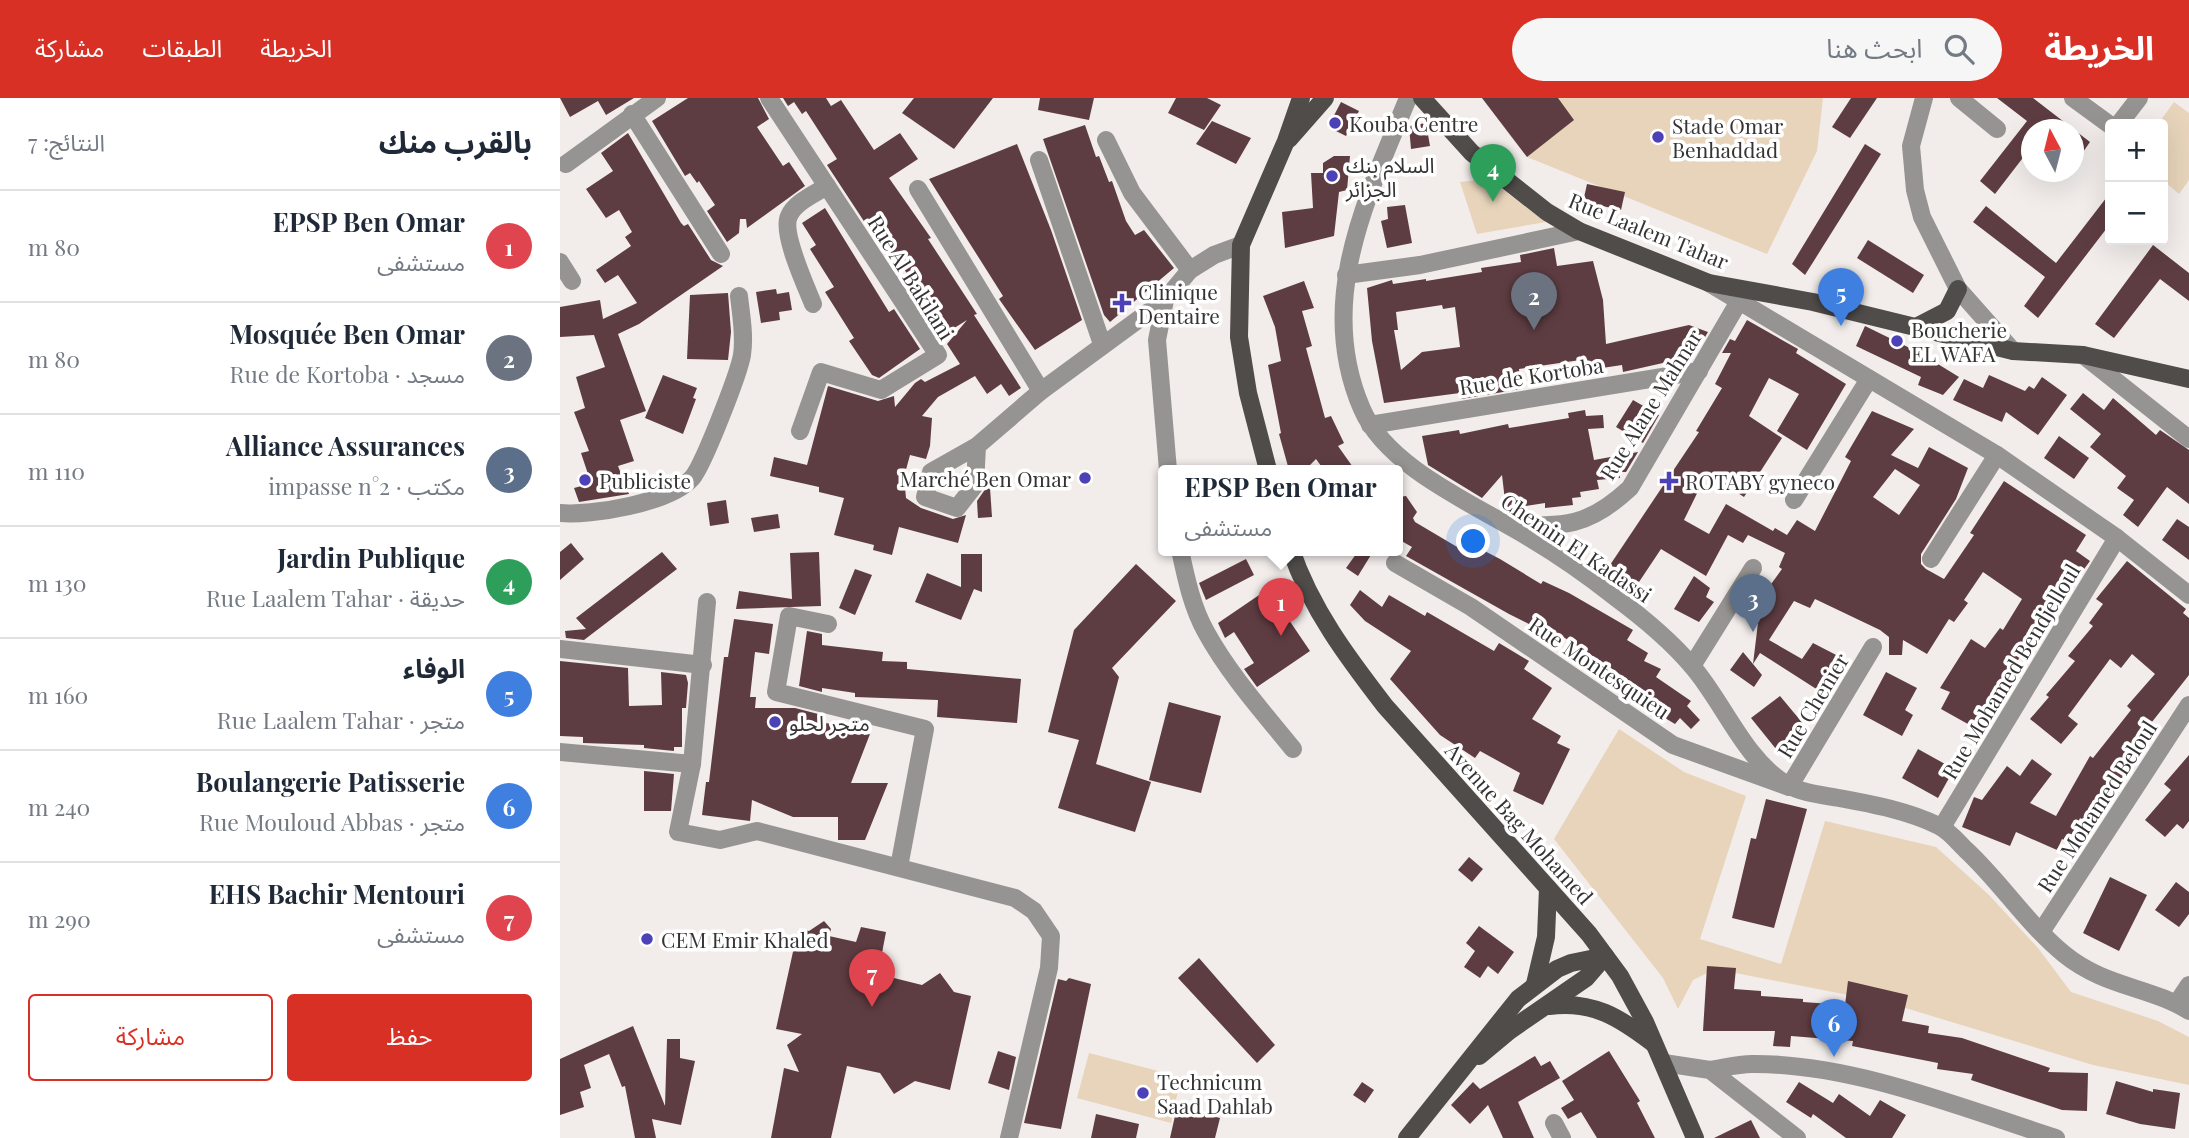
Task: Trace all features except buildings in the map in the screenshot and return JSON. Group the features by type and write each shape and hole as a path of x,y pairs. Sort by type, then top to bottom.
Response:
{"main road":[{"path":"1267,465 1248,393 1239,337 1241,245 1286,141 1301,98"},
{"path":"1286,141 1325,98"},
{"name":"Rue Laalem Tahar","path":"1422,98 1472,153 1518,192 1579,231 1709,283 1918,326 2013,351 2083,355 2189,379"},
{"path":"1918,326 1947,311 1958,289"},
{"name":"Avenue Bag Mohamed","path":"1294,556 1309,594 1357,670 1385,706 1548,888 1605,956 1634,999 1695,1138"},
{"path":"1535,984 1546,937 1548,888"},
{"path":"1407,1138 1503,1014 1535,984 1571,963 1605,956"},
{"path":"1446,1087 1510,1031 1586,978 1605,956"},
{"path":"1545,1007 1573,1004 1598,1008 1614,1015 1655,1045"}],"street":[{"path":"566,164 657,98"},
{"name":"Rue Al Bakilani","path":"769,98 938,355 881,390 821,372 800,431"},
{"name":"Chemin El Kadassi","path":"1408,98 1360,216 1346,275 1347,367 1370,425 1382,441 1420,472 1506,524 1613,595 1692,666 1766,769 1789,787 1870,804 1942,827 1994,876 2063,954 2085,969 2119,985 2183,1007"},
{"path":"1924,98 1911,146 1915,190 1922,217 1958,289 2013,351"},
{"path":"1959,98 1997,129"},
{"path":"2073,98 2105,121"},
{"path":"2123,119 2139,98"},
{"path":"632,114 721,254"},
{"path":"1106,140 1132,193 1190,270"},
{"path":"1039,160 1102,344"},
{"path":"813,304 787,231 788,217 797,205 827,186"},
{"path":"918,189 1041,391"},
{"path":"1346,275 1420,265 1579,231"},
{"path":"977,446 1041,391 1165,300 1190,270 1241,245"},
{"path":"560,262 572,281"},
{"path":"1709,283 1738,303 1997,455 2117,538 2189,595"},
{"path":"560,513 580,515 662,496 692,478 742,356 744,334 739,296"},
{"path":"1165,300 1157,340 1168,465"},
{"name":"Rue Alane Mahnar","path":"1506,524 1548,526 1582,521 1607,510 1630,488 1738,303"},
{"path":"2083,355 2189,439"},
{"name":"Rue de Kortoba","path":"1370,425 1699,371"},
{"path":"1794,500 1869,379"},
{"path":"1931,559 1997,455"},
{"name":"Rue Mohamed Bendjelloul","path":"1942,827 2117,538"},
{"path":"1182,556 1193,602 1205,631 1261,710 1293,749"},
{"name":"Rue Montesquieu","path":"1395,563 1471,607 1673,745 1789,787"},
{"path":"1692,666 1753,568"},
{"path":"707,602 704,665 692,764 678,832 720,840 757,831 1015,898 1034,911 1051,936 1049,968 1009,1138"},
{"path":"828,624 789,616 776,692 925,729 899,867"},
{"name":"Rue Chenier","path":"1789,787 1873,647"},
{"path":"560,649 704,665"},
{"name":"Rue Mohamed Beloul","path":"2041,932 2189,705"},
{"path":"560,752 692,764"},
{"path":"2183,1007 2189,985"},
{"path":"1664,1063 1710,1070 1752,1064 1831,1072 1918,1094 2056,1138"},
{"path":"1710,1070 1797,1138"}],"shaded area":[{"path":"1482,98 1823,98 1817,151 1767,254 1527,157"},
{"path":"2174,102 2189,113 2189,180 2179,194 2168,184 2168,119 2162,119"},
{"path":"1489,179 1546,222 1477,234 1460,182"},
{"path":"1619,729 1684,772 1746,796 1700,939 1781,964 1825,821 1936,847 1989,895 2038,948 2071,992 2158,1021 2189,1037 2189,1085 2093,1065 1889,1003 1715,969 1693,980 1678,1009 1663,978 1554,839"},
{"path":"1089,1053 1181,1077 1171,1123 1077,1098"}],"place":[{"name":"Kouba Centre","path":"1335,123"},
{"name":"Stade Omar Benhaddad","path":"1658,137"},
{"name":"السلام بنك الجزائر","path":"1332,176"},
{"name":"Jardin Publique","path":"1493,202"},
{"name":"Clinique Dentaire","path":"1122,303"},
{"name":"الوفاء","path":"1841,326"},
{"name":"Mosquée Ben Omar","path":"1534,330"},
{"name":"Boucherie EL WAFA","path":"1897,341"},
{"name":"Marché Ben Omar","path":"1085,478"},
{"name":"Publiciste","path":"585,480"},
{"name":"ROTABY gyneco","path":"1669,481"},
{"name":"Alliance Assurances","path":"1753,632"},
{"name":"EPSP Ben Omar","path":"1281,636"},
{"name":"متجر لحلو","path":"775,722"},
{"name":"CEM Emir Khaled","path":"647,939"},
{"name":"EHS Bachir Mentouri","path":"872,1007"},
{"name":"Boulangerie Patisserie","path":"1834,1057"},
{"name":"Technicum Saad Dahlab","path":"1143,1093"}]}
